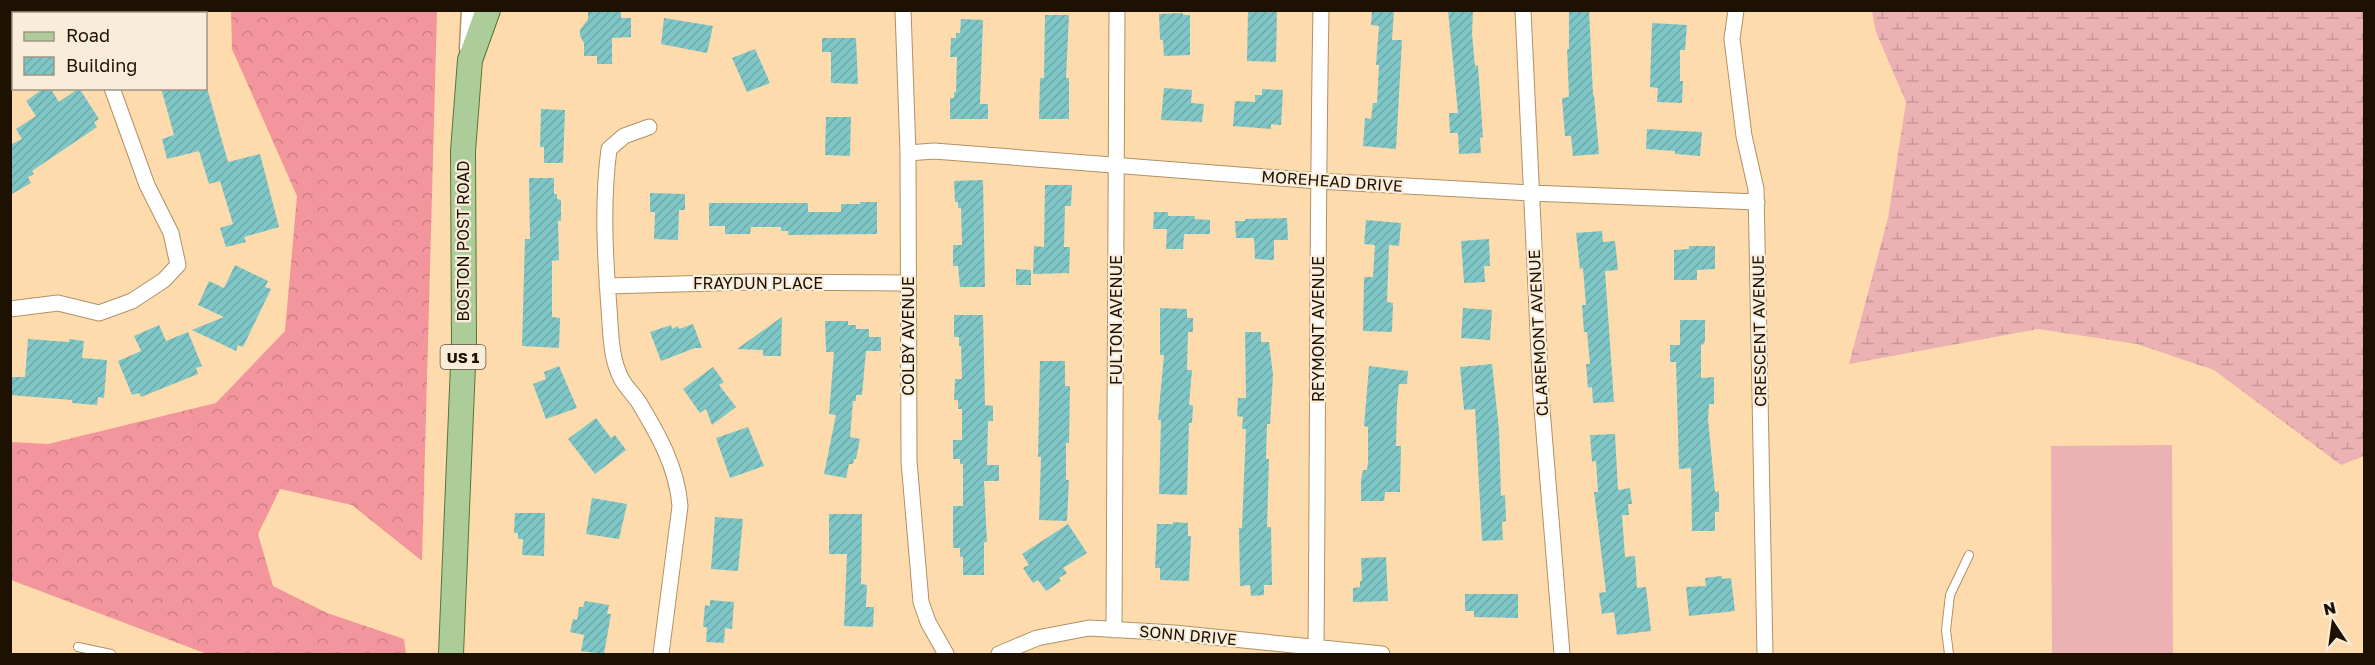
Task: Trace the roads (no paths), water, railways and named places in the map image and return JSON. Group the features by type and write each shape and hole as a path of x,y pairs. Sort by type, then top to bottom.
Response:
{"main road":[{"name":"BOSTON POST ROAD","path":"451,654 463,361 463,151 470,60 488,10"}],"street":[{"path":"470,60 473,10"},
{"name":"COLBY AVENUE","path":"903,10 908,153 909,461 921,602 928,622 946,654"},
{"name":"FULTON AVENUE","path":"1114,630 1117,10"},
{"name":"REYMONT AVENUE","path":"1316,647 1321,10"},
{"name":"CLAREMONT AVENUE","path":"1523,10 1541,396 1562,654"},
{"name":"CRESCENT AVENUE","path":"1736,10 1732,39 1744,136 1756,189 1765,654"},
{"path":"10,309 58,303 99,313 132,301 164,279 178,265 171,233 147,185 113,90"},
{"path":"649,127 624,136 609,149 605,180 604,241 613,357 622,380 637,400 670,460 678,486 680,506 661,654"},
{"name":"MOREHEAD DRIVE","path":"908,153 934,151 1318,181 1530,193 1756,202"},
{"name":"FRAYDUN PLACE","path":"607,286 750,282 908,283"},
{"name":"SONN DRIVE","path":"999,654 1037,638 1089,628 1174,633 1382,654"}],"lane":[{"path":"1949,654 1946,630 1950,595 1969,555"},
{"path":"78,647 111,654"}]}
